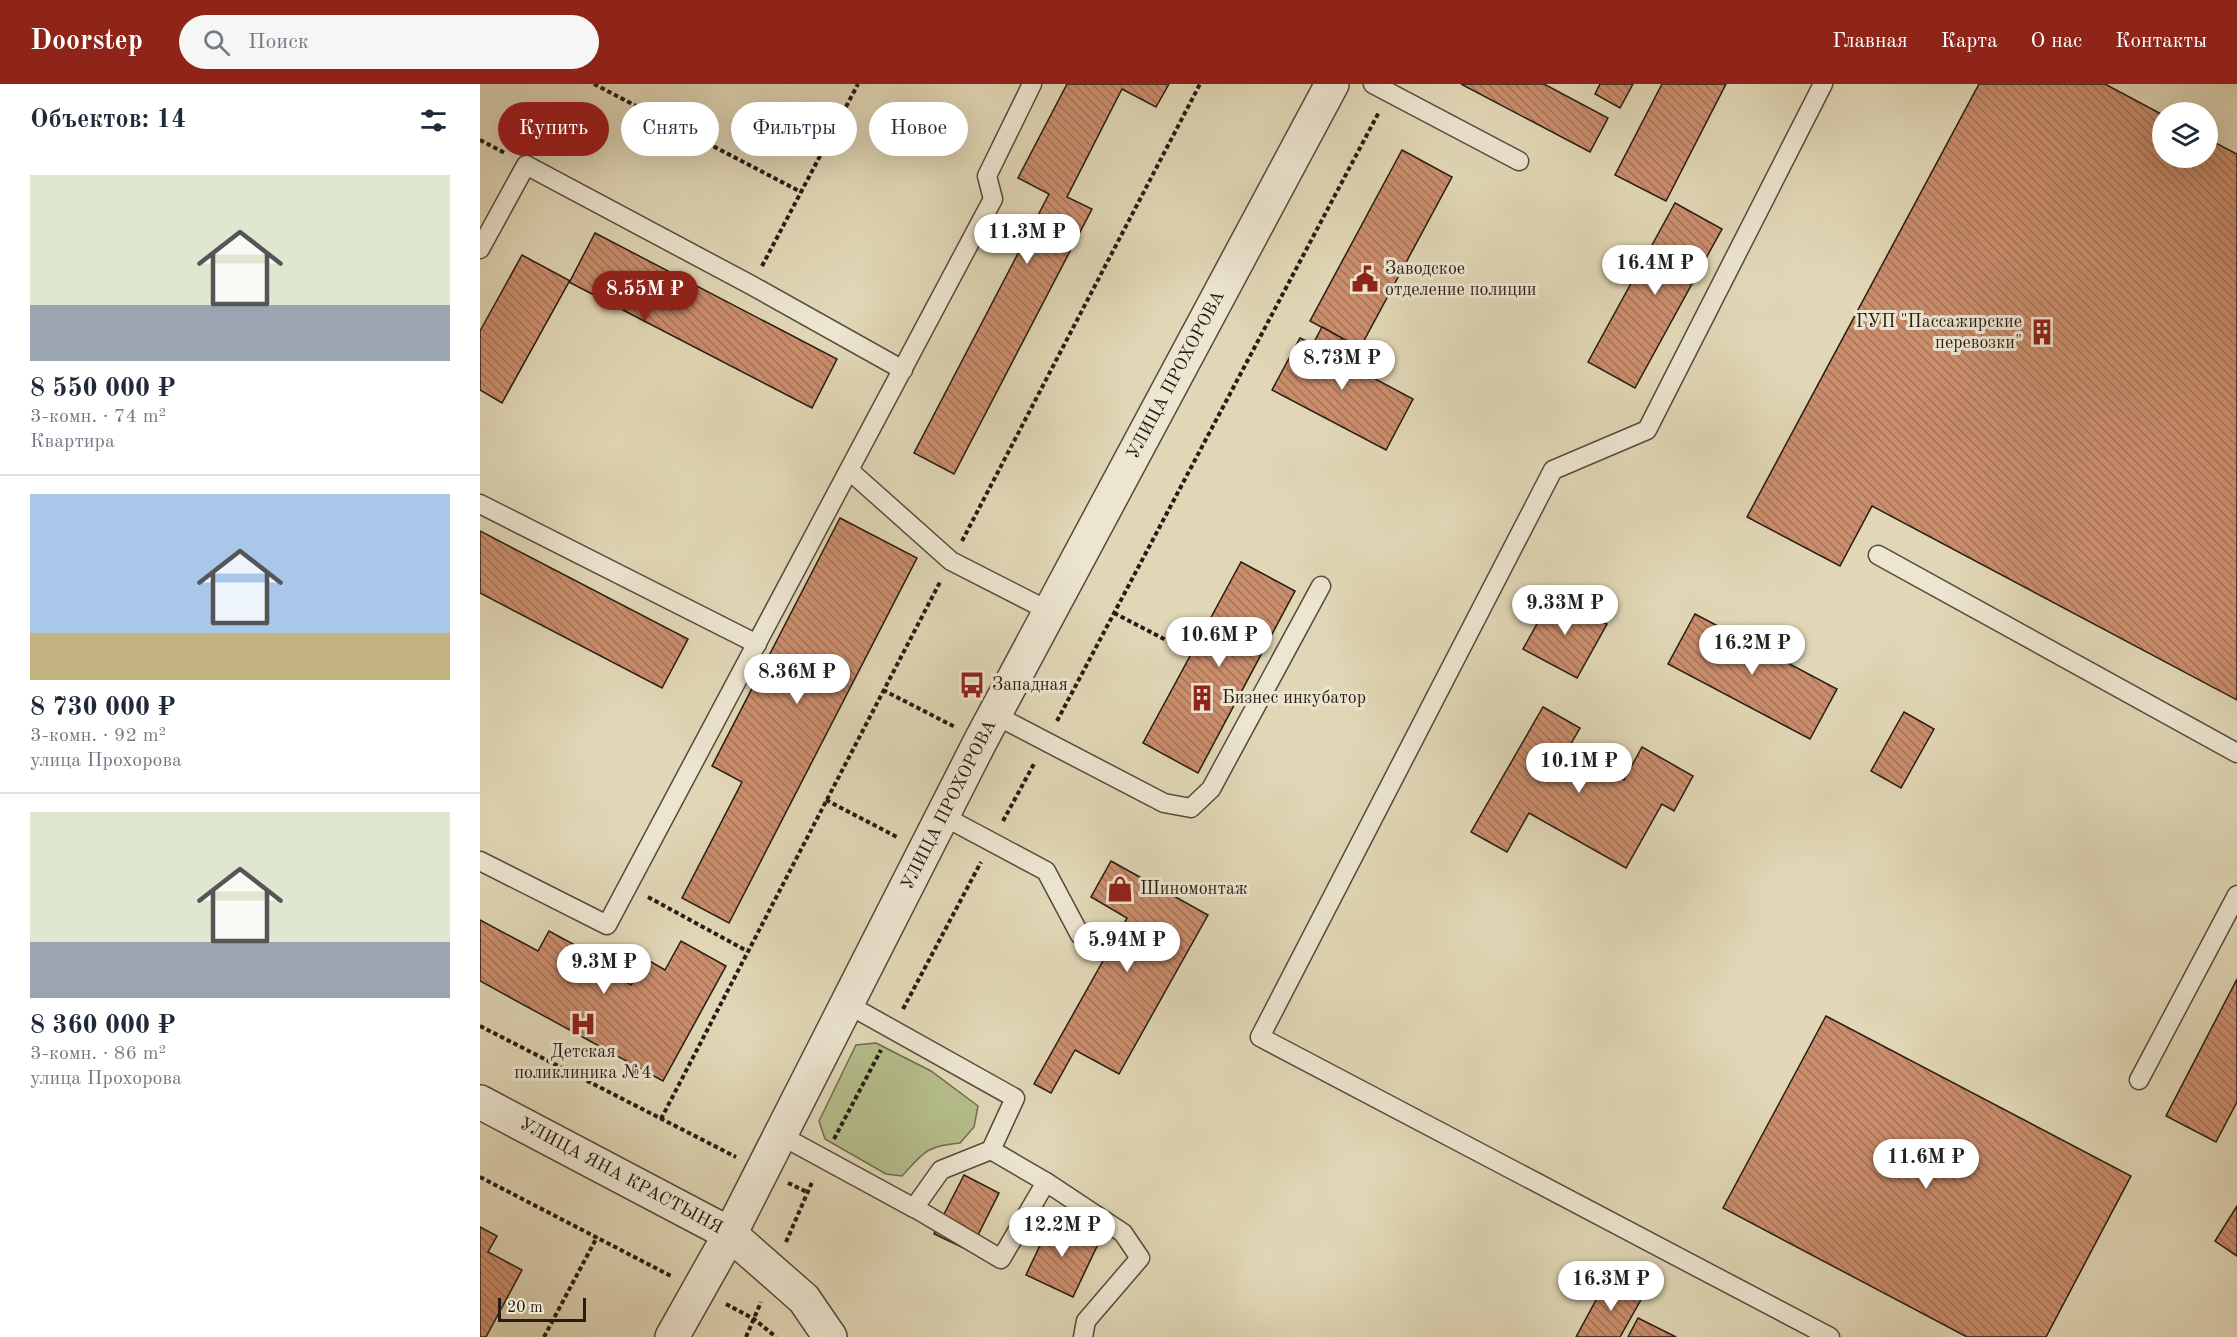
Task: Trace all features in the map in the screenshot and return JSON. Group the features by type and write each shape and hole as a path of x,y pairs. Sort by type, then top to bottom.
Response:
{"street":[{"name":"УЛИЦА ПРОХОРОВА","path":"672,1337 730,1234 1049,611 1332,84"},
{"name":"УЛИЦА ЯНА КРАСТЫНЯ","path":"480,1102 730,1234 804,1299 830,1337"}],"lane":[{"path":"480,861 607,925 993,199 987,176 1032,84"},
{"path":"1823,84 1647,430 1553,470 1260,1037 1830,1337"},
{"path":"1381,88 1519,161"},
{"path":"480,249 526,165 751,285 903,370"},
{"path":"850,471 951,561 1049,611"},
{"path":"480,504 757,644"},
{"path":"1878,555 2237,753"},
{"path":"988,728 1046,742 1164,803 1191,808 1211,789 1321,586"},
{"path":"943,816 1046,871 1080,935"},
{"path":"2139,1080 2237,895"},
{"path":"847,1004 1015,1098 991,1150 941,1170 913,1208"},
{"path":"780,1135 1001,1259 1046,1182"},
{"path":"991,1150 1046,1182 1123,1233 1140,1258 1086,1321 1083,1337"}],"path":[{"path":"594,84 801,192"},
{"path":"751,285 858,84"},
{"path":"480,1026 661,1119 1200,84"},
{"path":"746,1337 807,1192 1046,742 1381,88"},
{"path":"1113,613 1191,653"},
{"path":"883,690 988,728"},
{"path":"826,800 925,851"},
{"path":"627,887 747,951"},
{"path":"480,1177 754,1319 776,1337"},
{"path":"544,1337 597,1238"}],"green space":[{"path":"876,1043 931,1071 978,1106 974,1127 960,1143 933,1148 902,1176 886,1174 825,1139 819,1121 856,1045"}],"building":[{"path":"1067,84 1169,84 1156,107 1122,89 1067,197 1092,209 954,474 914,453 1049,194 1018,178"},
{"path":"1461,84 1544,84 1608,118 1590,152"},
{"path":"1600,84 1633,84 1620,108 1595,94"},
{"path":"1662,84 1726,84 1666,201 1615,175"},
{"name":"ГУП \"Пассажирские перевозки\"","path":"1979,84 2105,84 2152,109 2152,168 2218,168 2218,144 2237,154 2237,700 1872,506 1840,566 1747,517"},
{"name":"Заводское отделение полиции","path":"1402,150 1452,177 1360,348 1310,321"},
{"path":"1675,203 1722,229 1635,388 1588,362"},
{"path":"595,233 837,359 812,408 569,282 502,403 480,390 480,331 522,255 570,281"},
{"path":"1322,327 1342,338 1332,356 1413,399 1386,450 1272,390 1300,338 1313,344"},
{"path":"840,518 917,558 729,923 682,898 742,782 712,766"},
{"path":"480,531 688,639 662,688 480,593"},
{"name":"Бизнес инкубатор","path":"1241,562 1295,591 1198,773 1143,743"},
{"path":"1553,595 1607,624 1577,678 1523,649"},
{"path":"1695,614 1837,689 1810,739 1668,664"},
{"path":"1543,707 1580,728 1568,749 1624,780 1642,747 1693,776 1674,811 1662,804 1626,868 1529,813 1507,852 1471,832"},
{"path":"1904,712 1934,729 1901,788 1871,771"},
{"path":"1111,861 1208,915 1119,1074 1075,1050 1051,1093 1034,1084 1127,918 1091,897"},
{"path":"480,920 538,951 549,931 612,965 609,973 631,985 646,959 665,970 681,941 726,966 663,1081 480,981"},
{"path":"2237,979 2237,1102 2216,1142 2166,1116"},
{"path":"1826,1016 2131,1176 2046,1337 1967,1337 1723,1208"},
{"path":"964,1175 999,1193 970,1251 934,1234"},
{"path":"2237,1206 2237,1256 2215,1241"},
{"path":"1052,1220 1099,1242 1073,1297 1026,1275"},
{"path":"480,1227 497,1236 488,1252 522,1270 486,1337 480,1337"},
{"path":"1608,1278 1643,1296 1620,1337 1576,1337"},
{"path":"1638,1318 1676,1337 1628,1337"}],"place":[{"name":"Заводское отделение полиции","path":"1365,279"},
{"name":"ГУП \"Пассажирские перевозки\"","path":"2042,332"},
{"name":"Западная","path":"972,685"},
{"name":"Бизнес инкубатор","path":"1202,698"},
{"name":"Шиномонтаж","path":"1120,889"},
{"name":"Детская поликлиника №4","path":"583,1024"}]}
